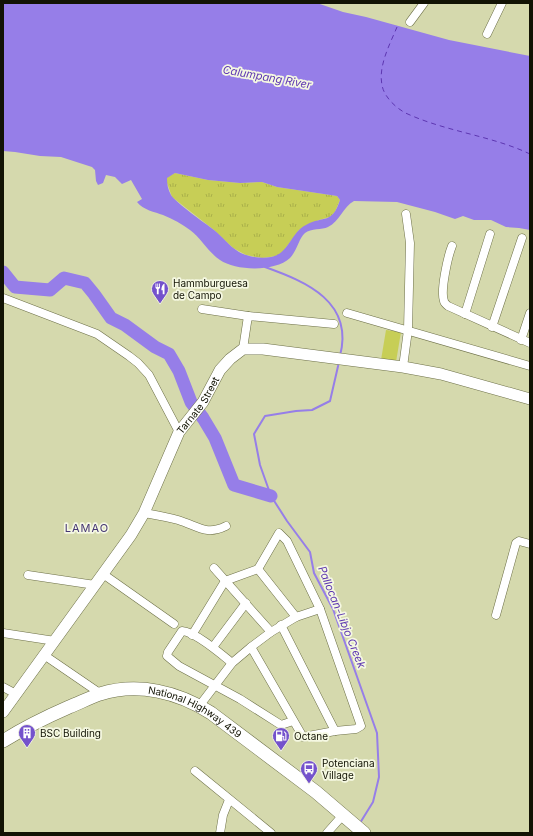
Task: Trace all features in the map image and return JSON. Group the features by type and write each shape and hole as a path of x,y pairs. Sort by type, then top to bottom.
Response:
{"main road":[{"name":"National Highway 439","path":"3,741 50,715 101,694 136,688 172,694 200,706 257,747 364,833"}],"street":[{"path":"410,22 424,3"},
{"path":"487,34 502,3"},
{"path":"403,367 408,330 410,243 406,214"},
{"path":"465,314 490,234"},
{"path":"492,327 522,238"},
{"path":"452,246 446,267 444,302 448,306 492,327 530,343"},
{"path":"3,298 97,334 129,356 138,363 148,375 179,432"},
{"path":"202,309 248,316 334,324"},
{"path":"347,313 530,366"},
{"path":"521,340 530,313"},
{"path":"248,316 244,349 253,348 403,367 440,374 530,399"},
{"name":"Tarnate Street","path":"3,712 131,535 144,513 179,432 203,402 220,370 230,359 244,349"},
{"path":"144,513 177,520 209,530 217,530 226,526"},
{"path":"192,635 225,581 258,569 279,533 288,541 320,609 361,726 356,729 303,737 251,647"},
{"path":"496,615 516,543 519,541 530,544"},
{"path":"214,568 271,632"},
{"path":"258,569 296,617"},
{"path":"103,574 174,624"},
{"path":"28,576 95,585"},
{"path":"212,647 246,603"},
{"path":"200,706 214,685 232,663 251,647 281,625 296,617 320,609"},
{"path":"281,625 335,731"},
{"path":"232,663 212,647 187,632 182,631 168,652 168,656 179,666 240,699 281,725 293,721"},
{"path":"3,633 55,640"},
{"path":"44,655 101,694"},
{"path":"3,686 16,694"},
{"path":"195,771 271,833"},
{"path":"220,833 223,815 229,800"},
{"path":"327,833 346,817"}],"green space":[{"path":"175,173 208,180 240,183 262,182 277,187 337,196 340,200 335,212 330,217 319,220 299,230 282,253 277,256 262,258 246,255 233,248 214,230 172,197 167,183 167,177"},
{"path":"386,330 401,332 396,362 381,360"}],"water":[{"name":"Calumpang River","path":"3,3 317,3 343,12 449,40 530,56 530,230 506,227 491,220 474,220 463,216 455,219 397,202 354,201 347,207 339,218 328,227 307,231 301,238 290,258 283,263 265,268 245,268 227,264 220,260 194,233 187,228 170,218 142,207 137,202 142,199 131,180 122,184 115,177 106,175 103,183 98,185 95,170 92,167 61,157 3,151","holes":["175,173 208,180 240,183 262,182 277,187 337,196 340,200 334,213 327,218 312,222 301,228 282,252 267,258 255,257 235,250 217,232 174,199 170,193 167,178"]}],"waterway":[{"name":"Pallocan-Libjo Creek","path":"265,267 296,280 324,297 333,308 340,321 343,337 340,356"},
{"path":"3,272 15,287 50,290 64,278 85,283 111,318 125,325 155,347 169,354 179,371 191,402 215,438 234,485 271,496"},
{"name":"Pallocan-Libjo Creek","path":"339,362 330,401 312,410 265,416 254,434 260,465 271,496 310,552 314,573 333,609 377,733 379,777 373,802 360,823"}],"ferry route":[{"path":"397,27 385,55 381,78 383,90 397,107 406,113 425,121 501,143 530,154"}],"place":[{"name":"Hammburguesa de Campo","path":"160,304"},
{"name":"BSC Building","path":"27,748"},
{"name":"Octane","path":"281,751"},
{"name":"Potenciana Village","path":"309,784"}],"district":[{"name":"LAMAO","path":"87,528"}]}
